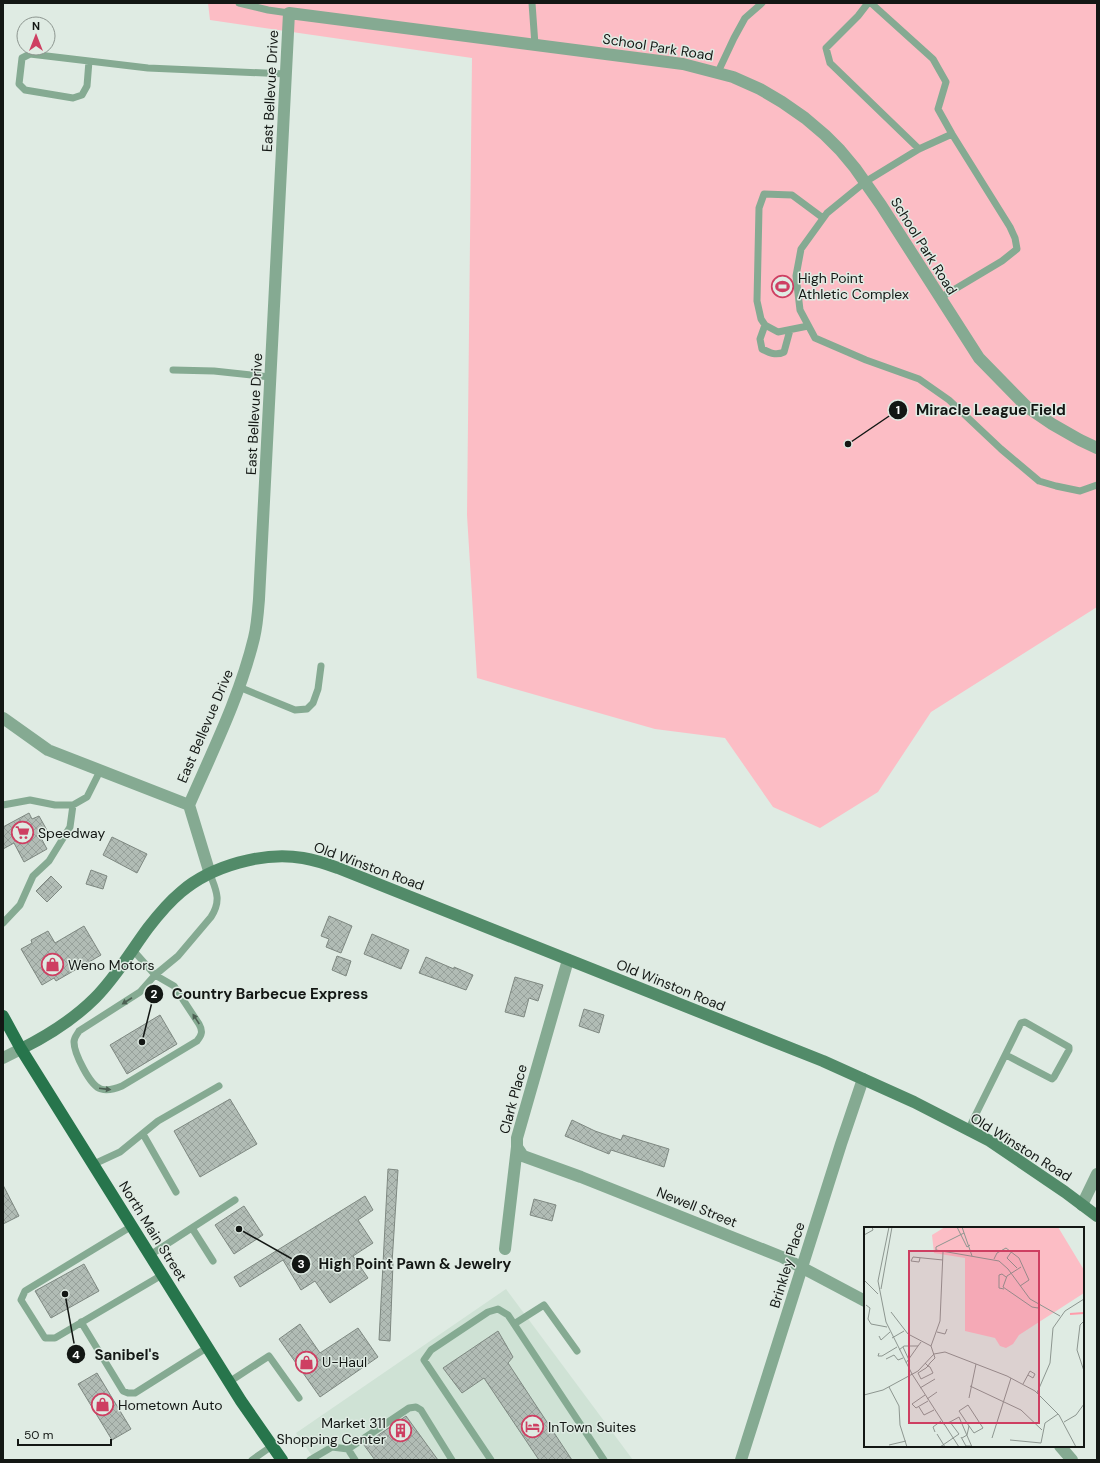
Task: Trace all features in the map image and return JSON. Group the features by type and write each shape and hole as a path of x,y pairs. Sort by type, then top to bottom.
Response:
{"main road":[{"name":"North Main Street","path":"3,1016 21,1049 229,1382 282,1460"}],"street":[{"name":"School Park Road","path":"289,13 683,64 718,72 760,89 805,118 840,150 882,205 979,358 1028,407 1057,427 1097,448"},
{"name":"East Bellevue Drive","path":"189,805 239,687 254,637 259,599 289,13"},
{"path":"3,718 48,750 189,805 210,874"},
{"name":"Old Winston Road","path":"21,1049 43,1038 96,998 120,968 149,927 181,892 210,874 243,862 273,856 303,858 338,868 823,1061 863,1079 914,1102 990,1141 1065,1192 1097,1216"},
{"name":"Clark Place","path":"505,1249 517,1138 568,960"},
{"path":"3,1058 21,1049"},
{"name":"Brinkley Place","path":"741,1460 863,1079"},
{"name":"Newell Street","path":"517,1147 523,1156 581,1176 782,1257 864,1300"},
{"path":"1082,1205 1097,1174"},
{"path":"1061,1447 1072,1460"}],"lane":[{"path":"239,3 289,13"},
{"path":"532,3 535,45"},
{"path":"718,72 745,18 762,3"},
{"path":"919,149 830,63 826,48 870,3 933,60 946,82 938,109 1010,227 1014,238 1016,249 1002,261 940,298"},
{"path":"90,61 87,86 82,95 73,98 25,90 19,84 22,58 30,54 90,61 148,68 286,74"},
{"path":"952,134 919,149 865,182 827,213 801,249 796,276 800,310 815,338 866,360 918,379 937,391 1039,481 1080,491 1097,486"},
{"path":"808,326 778,332 765,324 761,318 756,301 759,208 764,194 792,195 823,218"},
{"path":"765,324 760,339 762,349 771,354 779,355 784,352 790,330"},
{"path":"173,370 214,371 270,377"},
{"path":"239,687 295,710 307,709 313,703 318,689 320,666"},
{"path":"3,804 30,800 55,805 73,805 87,797 100,770"},
{"path":"3,923 20,905 33,876 48,861 70,827 73,805"},
{"path":"133,950 156,975 174,986 202,1029 201,1035 197,1041 122,1086 113,1090 101,1090 95,1087 76,1055 74,1038 79,1031 140,992 156,975 178,956 216,910 218,901 217,894 210,874"},
{"path":"968,1130 1021,1023 1025,1022 1069,1047 1069,1050 1054,1078 1052,1079 1006,1055"},
{"path":"94,1164 120,1152 158,1121 219,1086"},
{"path":"142,1134 176,1192"},
{"path":"150,1255 236,1200"},
{"path":"132,1226 25,1291 21,1300 45,1338 55,1338 162,1275"},
{"path":"192,1228 213,1261"},
{"path":"514,1324 544,1305 577,1351"},
{"path":"491,1460 424,1360 431,1350 488,1312 498,1309 508,1315 604,1460"},
{"path":"81,1322 123,1391 128,1393 135,1393 208,1347"},
{"path":"229,1382 269,1356 300,1398"},
{"path":"310,1460 332,1447 348,1449 409,1408 416,1407 421,1410 452,1460"},
{"path":"252,1460 272,1446"},
{"path":"348,1449 355,1460"}],"shaded area":[{"name":"High Point Athletic Complex","path":"208,3 1097,3 1097,607 931,712 878,792 820,828 773,807 725,738 655,729 477,678 467,515 472,58 210,20"},
{"path":"506,1289 633,1460 315,1460 296,1433"}],"building":[{"path":"29,813 32,819 39,816 48,832 40,836 47,849 24,862 14,843 3,849 3,827"},
{"path":"112,837 147,854 137,873 103,855"},
{"path":"91,870 107,876 103,889 86,884"},
{"path":"51,876 62,887 47,902 36,891"},
{"path":"329,916 352,926 341,953 326,947 329,939 321,936"},
{"path":"84,926 101,955 56,981 54,978 42,985 21,949 32,943 31,940 48,931 55,943"},
{"path":"372,934 409,950 401,969 364,954"},
{"path":"337,956 351,961 346,976 332,970"},
{"path":"426,957 473,975 466,990 419,973"},
{"path":"515,977 543,985 538,1001 529,998 524,1017 505,1012"},
{"path":"584,1009 604,1015 599,1033 579,1026"},
{"path":"160,1015 177,1044 127,1074 110,1045"},
{"path":"230,1099 257,1144 200,1177 174,1131"},
{"path":"572,1120 595,1131 621,1140 623,1135 669,1149 664,1167 611,1150 609,1154 565,1136"},
{"path":"388,1169 398,1170 392,1263 390,1341 379,1340"},
{"path":"3,1185 19,1216 3,1224"},
{"path":"365,1196 373,1210 358,1220 373,1243 353,1256 368,1278 330,1303 315,1281 301,1290 283,1260 240,1287 234,1277"},
{"path":"534,1199 556,1205 552,1221 530,1215"},
{"path":"244,1206 263,1235 234,1254 215,1225"},
{"path":"84,1264 99,1291 51,1318 35,1291"},
{"path":"300,1324 320,1353 358,1328 378,1357 320,1397 279,1339"},
{"name":"InTown Suites","path":"498,1331 513,1357 508,1363 572,1460 539,1460 484,1378 462,1393 443,1368"},
{"path":"97,1373 131,1429 112,1440 78,1384"},
{"name":"Market 311 Shopping Center","path":"406,1416 438,1460 375,1460 364,1445"}],"place":[{"name":"High Point Athletic Complex","path":"783,286"},
{"name":"Miracle League Field","path":"848,444"},
{"name":"Speedway","path":"23,833"},
{"name":"Weno Motors","path":"52,965"},
{"name":"Country Barbecue Express","path":"142,1042"},
{"name":"High Point Pawn & Jewelry","path":"239,1229"},
{"name":"Sanibel's","path":"65,1294"},
{"name":"U-Haul","path":"306,1362"},
{"name":"Hometown Auto","path":"103,1405"},
{"name":"InTown Suites","path":"533,1427"},
{"name":"Market 311 Shopping Center","path":"401,1431"}]}
